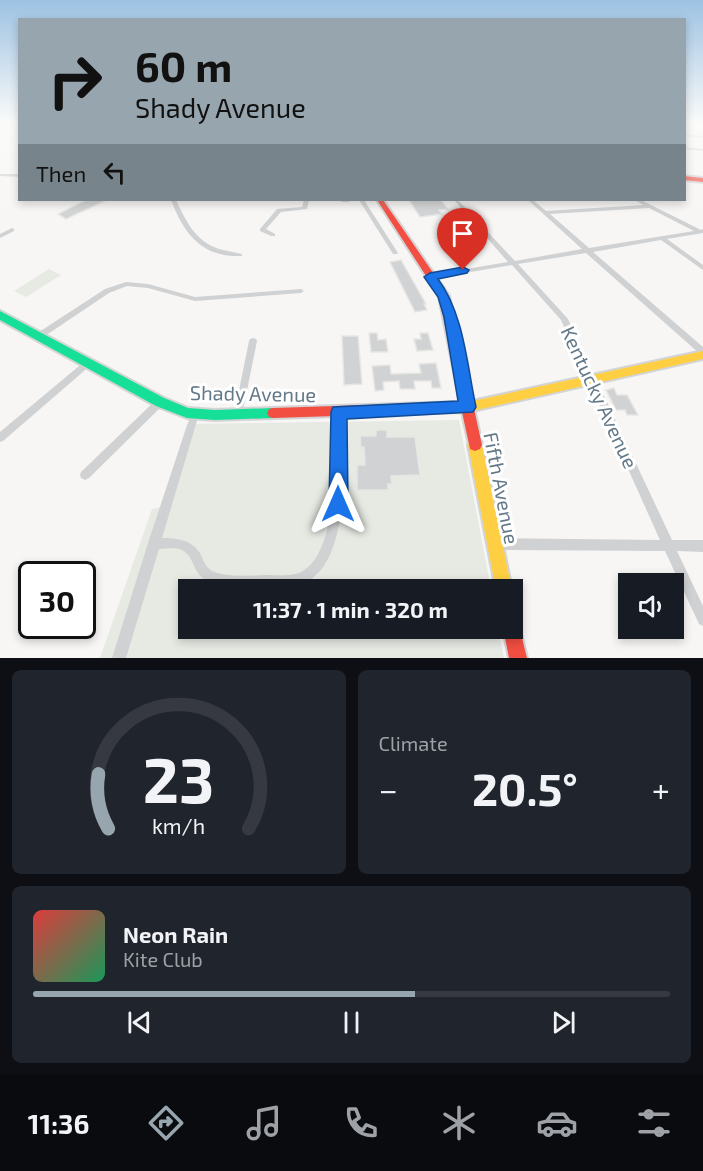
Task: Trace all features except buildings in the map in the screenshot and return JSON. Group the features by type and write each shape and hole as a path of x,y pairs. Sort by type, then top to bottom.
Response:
{"main road":[{"path":"686,178 703,180"},
{"name":"Fifth Avenue","path":"381,201 444,296 502,579"},
{"name":"Shady Avenue","path":"0,315 160,402 195,414 238,415 468,407 703,353"},
{"path":"514,639 518,658"}],"street":[{"path":"0,176 18,176"},
{"path":"174,201 182,221 200,245 240,255"},
{"path":"273,235 262,230 272,216 284,208 305,208 306,201"},
{"path":"363,201 395,253"},
{"name":"Kentucky Avenue","path":"457,201 564,319 703,621"},
{"path":"531,201 703,353"},
{"path":"640,201 702,232"},
{"path":"545,213 650,206"},
{"path":"0,236 12,230"},
{"path":"430,277 702,232"},
{"path":"663,238 703,268"},
{"path":"39,336 107,291 126,284 148,286 195,299 301,291"},
{"path":"238,415 253,341"},
{"path":"0,438 88,363"},
{"path":"85,475 160,402"},
{"path":"154,543 179,544 188,548 207,577 291,580 309,574 323,555 337,517 339,412"},
{"path":"119,658 195,414"},
{"path":"495,544 703,546"}],"shaded area":[{"path":"49,269 61,275 26,297 14,291"},
{"path":"459,420 489,579 178,579 178,639 500,639 504,658 100,658 152,509 160,507 187,424"}],"traffic: fast":[{"path":"0,315 160,402 187,413 215,415 273,413"}],"traffic: slow":[{"path":"468,407 703,355"},
{"path":"475,445 502,579"}],"traffic: jam":[{"path":"686,178 703,180"},
{"path":"381,201 444,296 475,445"},
{"path":"273,413 468,407"},
{"path":"514,639 518,658"}],"route":[{"path":"338,504 339,412 468,407 444,296 430,277 463,270"}]}
